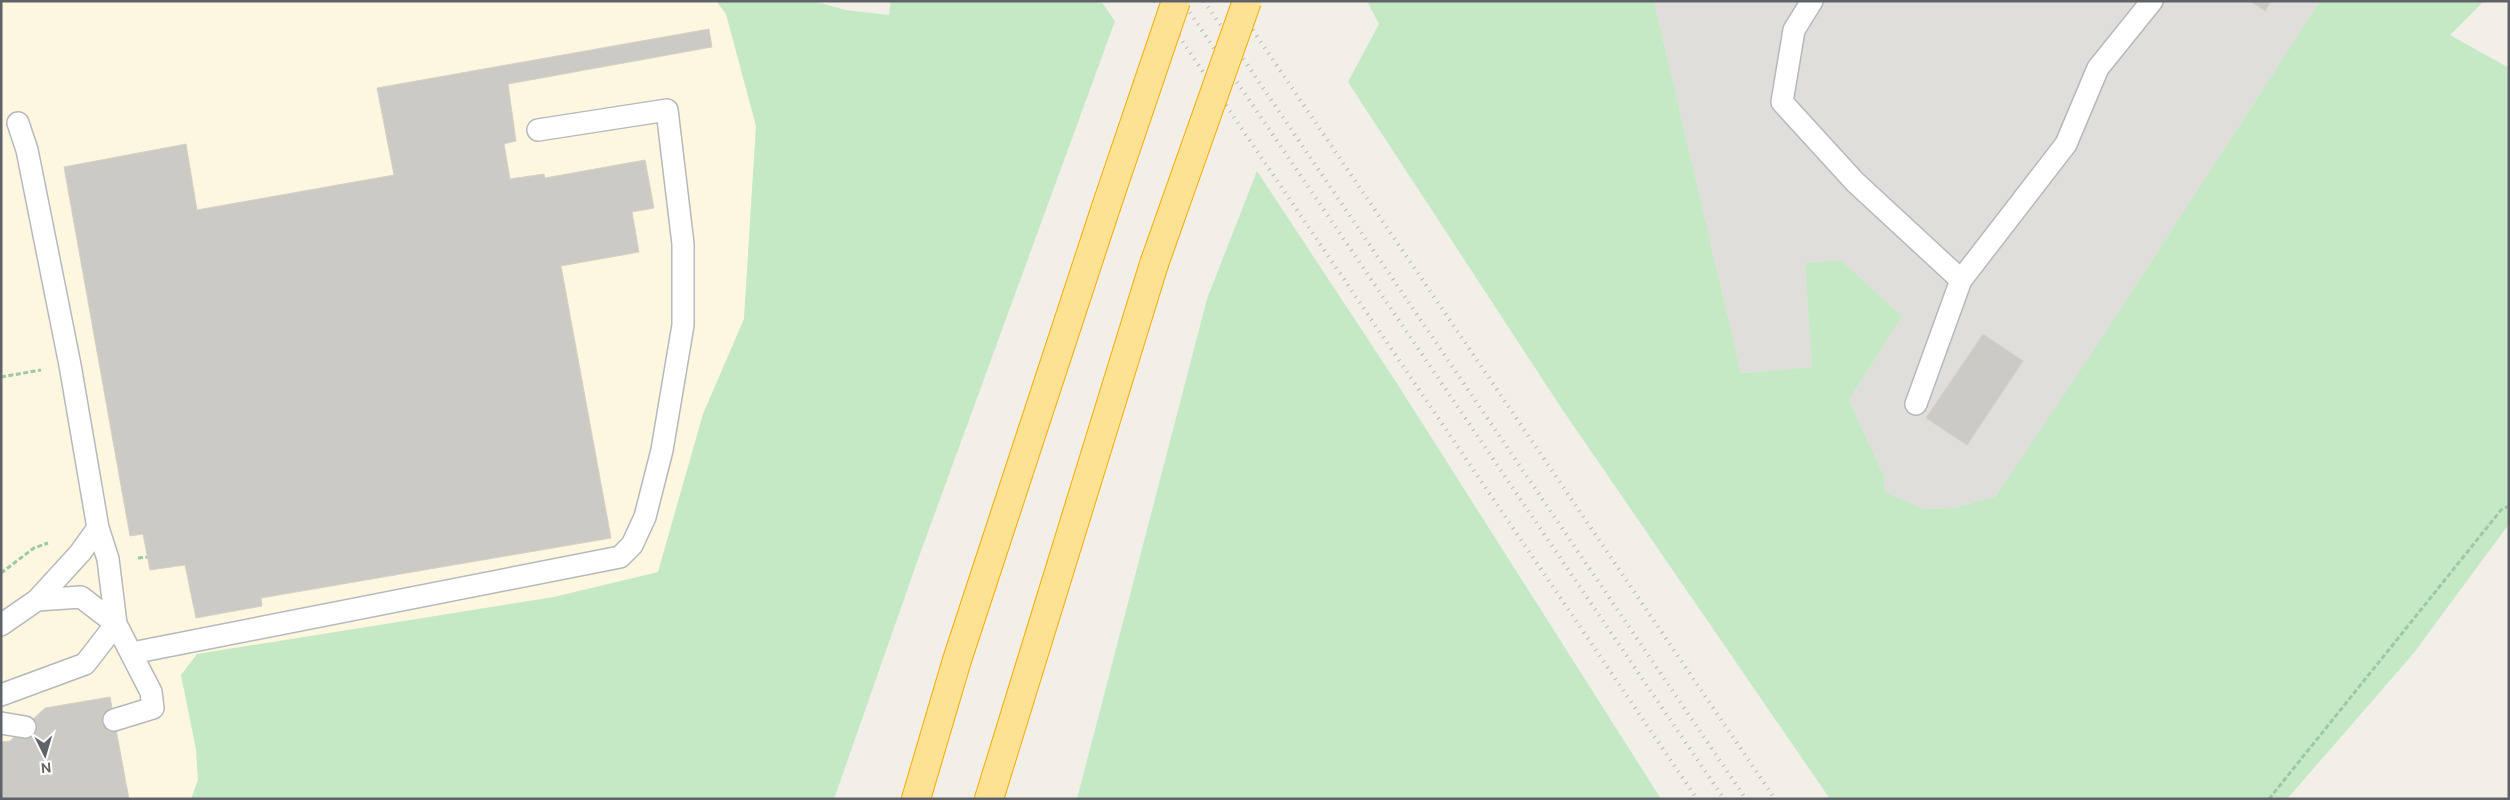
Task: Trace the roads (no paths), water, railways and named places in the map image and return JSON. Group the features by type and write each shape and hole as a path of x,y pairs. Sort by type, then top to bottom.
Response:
{"highway":[{"path":"916,799 957,660 1176,1"},
{"path":"989,799 1154,264 1247,1"},
{"path":"993,799 998,769"}],"lane":[{"path":"1812,1 1794,30 1782,102 1855,182 1961,280"},
{"path":"1916,404 1961,280 2066,144 2098,68 2152,1"},
{"path":"132,653 620,557 632,545 644,517 662,450 683,325 683,244 667,110 538,130"},
{"path":"18,124 27,150 61,317 98,528 108,559 116,624 151,692 153,708 114,720"},
{"path":"1,625 37,600 80,553 98,528"},
{"path":"37,600 81,597 116,624"},
{"path":"1,695 84,664 116,624"},
{"path":"1,723 25,727"}],"railway":[{"path":"1155,1 1697,799"},
{"path":"1182,1 1724,799"},
{"path":"1204,1 1746,799"},
{"path":"1233,1 1775,799"}]}
